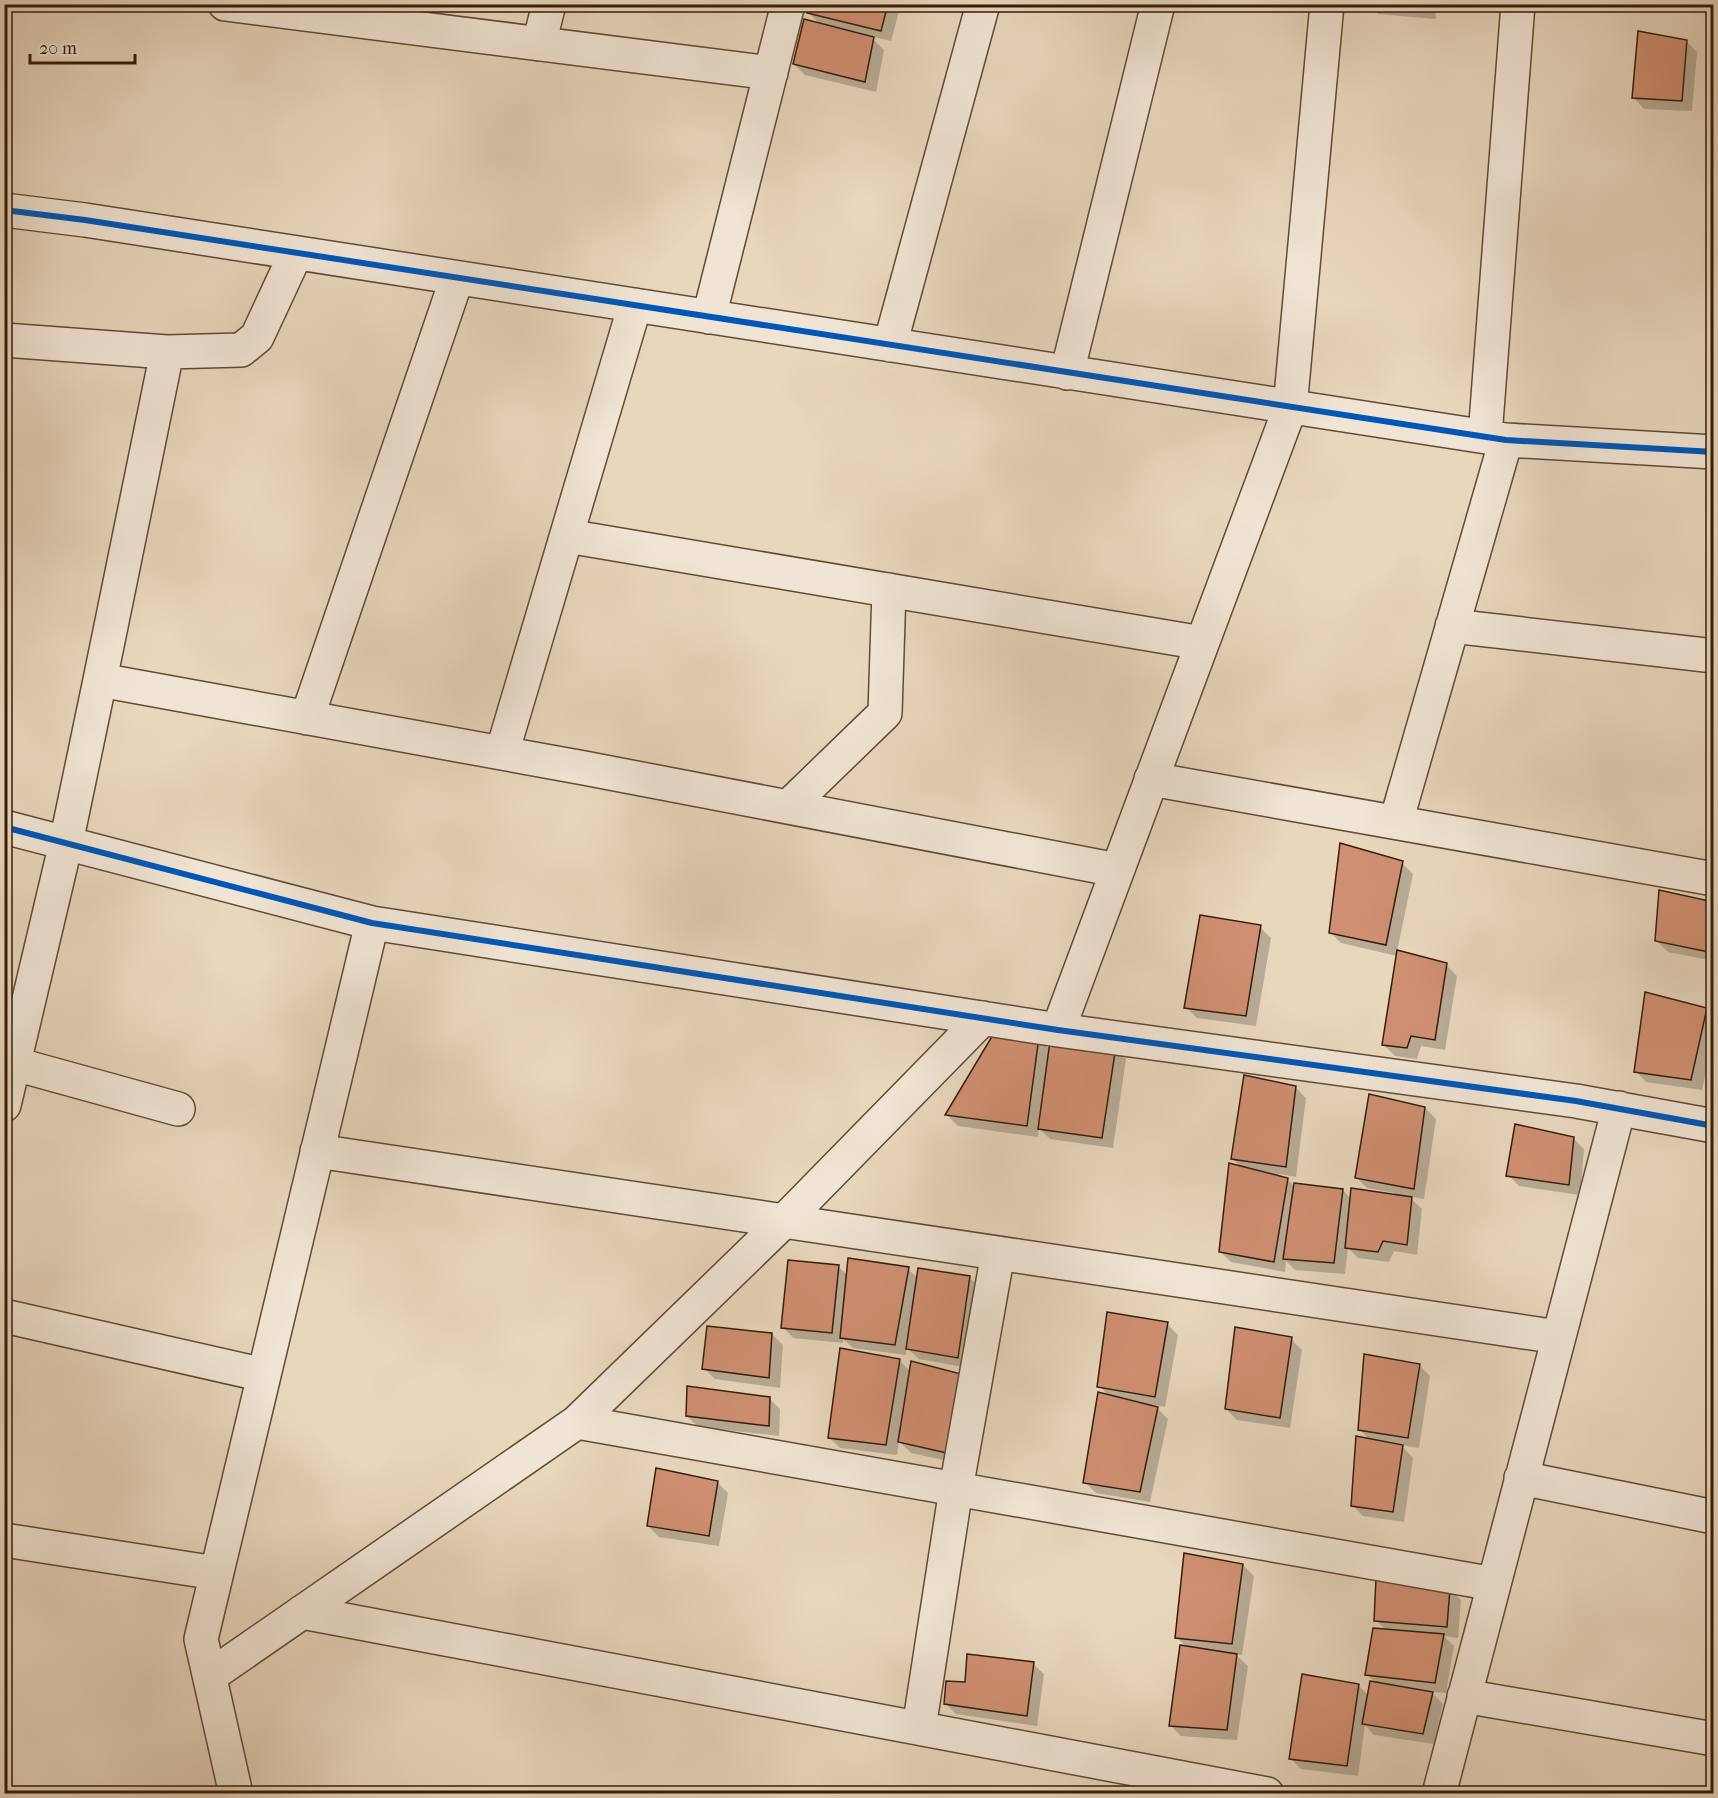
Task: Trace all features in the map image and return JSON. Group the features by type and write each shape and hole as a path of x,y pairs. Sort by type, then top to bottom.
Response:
{"street":[{"path":"225,4 358,13 539,44 771,73"},
{"path":"539,44 549,4"},
{"path":"709,317 788,4"},
{"path":"890,345 983,4"},
{"path":"1067,373 1158,4"},
{"path":"1058,1030 1290,408 1327,4"},
{"path":"1396,822 1452,626 1495,438 1518,4"},
{"path":"4,210 1495,438 1713,452"},
{"path":"4,340 167,352 241,350 257,337 296,253"},
{"path":"307,718 457,278"},
{"path":"502,753 635,305"},
{"path":"4,1105 10,1062 66,843 167,352"},
{"path":"567,536 1202,643"},
{"path":"789,807 885,713 889,590"},
{"path":"1452,626 1713,656"},
{"path":"100,680 502,753 1117,870"},
{"path":"1151,779 1713,879"},
{"path":"4,827 372,923 1058,1030 1619,1108 1713,1126"},
{"path":"236,1794 201,1639 372,923"},
{"path":"210,1676 577,1422 784,1221 983,1018"},
{"path":"10,1062 178,1109"},
{"path":"1439,1794 1619,1108"},
{"path":"317,1151 1558,1337"},
{"path":"919,1728 956,1489 998,1253"},
{"path":"4,1316 264,1374"},
{"path":"577,1422 1494,1584"},
{"path":"1521,1478 1713,1517"},
{"path":"4,1540 216,1573"},
{"path":"302,1612 1267,1794"},
{"path":"1464,1696 1713,1738"}],"building":[{"path":"810,4 888,4 881,31 807,13"},
{"path":"1376,4 1425,4 1426,9"},
{"path":"804,19 874,37 865,82 793,64"},
{"path":"1638,31 1687,40 1682,101 1632,98"},
{"path":"1340,843 1403,861 1386,945 1329,933"},
{"path":"1659,890 1714,902 1714,953 1655,941"},
{"path":"1200,915 1261,925 1246,1016 1184,1008"},
{"path":"1397,950 1447,963 1435,1040 1411,1036 1407,1048 1382,1045"},
{"path":"1645,992 1707,1008 1691,1080 1634,1072"},
{"path":"994,1033 1039,1037 1027,1126 945,1115"},
{"path":"1050,1041 1116,1046 1102,1138 1038,1129"},
{"path":"1244,1075 1296,1086 1286,1167 1231,1159"},
{"path":"1369,1094 1425,1107 1414,1189 1355,1178"},
{"path":"1515,1124 1574,1137 1569,1185 1506,1176"},
{"path":"1229,1163 1288,1178 1274,1262 1219,1252"},
{"path":"1294,1183 1343,1189 1334,1263 1283,1259"},
{"path":"1351,1188 1412,1197 1407,1245 1383,1241 1378,1252 1345,1248"},
{"path":"848,1258 909,1267 895,1345 840,1338"},
{"path":"788,1260 839,1265 832,1333 781,1328"},
{"path":"918,1268 970,1276 958,1358 906,1349"},
{"path":"1107,1312 1168,1322 1155,1397 1097,1387"},
{"path":"707,1326 772,1333 769,1378 702,1369"},
{"path":"1235,1327 1292,1337 1280,1418 1225,1409"},
{"path":"840,1348 900,1359 886,1445 828,1438"},
{"path":"1364,1354 1420,1364 1408,1438 1358,1430"},
{"path":"911,1361 961,1374 947,1453 898,1442"},
{"path":"687,1386 770,1397 769,1426 686,1416"},
{"path":"1098,1392 1158,1407 1140,1492 1083,1483"},
{"path":"1356,1436 1403,1445 1393,1512 1351,1506"},
{"path":"656,1468 718,1481 709,1536 647,1526"},
{"path":"1184,1553 1243,1564 1232,1644 1175,1638"},
{"path":"1376,1578 1450,1588 1447,1627 1374,1621"},
{"path":"1373,1628 1444,1634 1435,1683 1365,1675"},
{"path":"1180,1645 1237,1654 1227,1730 1169,1726"},
{"path":"967,1654 1034,1662 1027,1716 944,1704 946,1681 965,1682"},
{"path":"1302,1674 1359,1684 1347,1766 1289,1759"},
{"path":"1370,1681 1433,1692 1423,1734 1362,1724"}],"cycle path":[{"path":"4,210 85,220 1506,440 1714,452"},
{"path":"4,827 372,923 1058,1030 1576,1101 1714,1126"}]}
